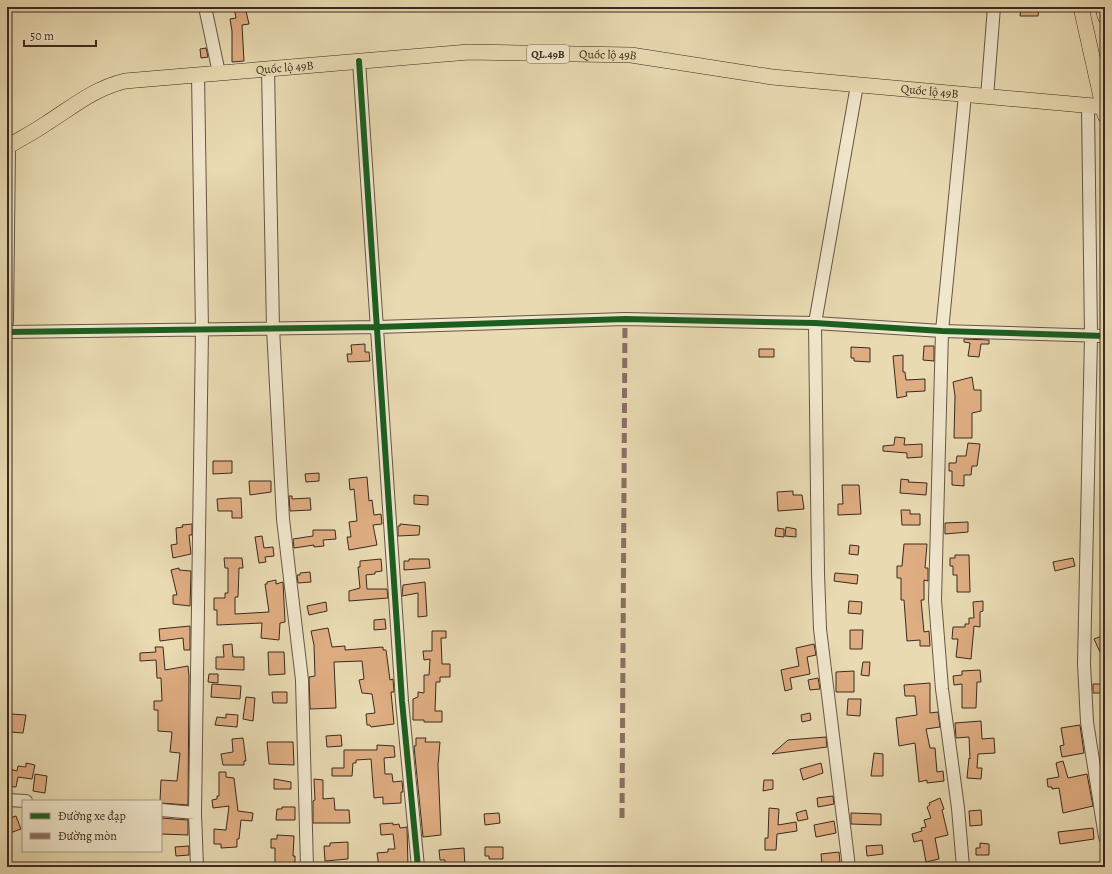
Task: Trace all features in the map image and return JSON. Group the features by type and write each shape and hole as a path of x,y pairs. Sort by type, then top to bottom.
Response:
{"main road":[{"path":"1081,7 1100,109"},
{"path":"1103,7 1105,16"},
{"name":"Quốc lộ 49B","path":"8,146 47,123 84,97 105,86 124,81 469,52 631,55 772,77 1100,109"}],"street":[{"path":"205,7 218,73"},
{"path":"986,97 994,7"},
{"path":"359,61 402,701 418,867"},
{"path":"268,69 273,328 283,519 302,680 307,867"},
{"path":"197,867 195,813 202,330 198,74"},
{"path":"849,867 820,629 815,324 857,85"},
{"path":"963,867 958,808 942,689 935,600 942,331 965,95"},
{"path":"1100,109 1091,336 1085,691 1087,722 1105,837"},
{"path":"7,322 8,146"},
{"path":"7,332 378,327 625,319 815,324 942,331 1105,336"},
{"path":"7,800 22,801"},
{"path":"162,810 195,813"}],"building":[{"path":"234,7 245,7 249,24 242,25 244,61 232,62 232,31 230,19 236,18"},
{"path":"1021,7 1039,7 1038,16 1020,16"},
{"path":"206,48 208,57 201,58 200,49"},
{"path":"964,339 989,340 989,344 981,344 979,357 968,356 970,343 964,342"},
{"path":"365,344 365,352 369,352 370,361 348,362 347,354 352,354 351,345"},
{"path":"924,346 934,346 934,361 923,360"},
{"path":"851,347 870,348 870,362 854,361 854,358 851,358"},
{"path":"759,349 774,349 774,357 759,357"},
{"path":"903,355 903,372 905,372 906,380 925,379 925,391 906,392 907,396 897,398 893,356"},
{"path":"972,377 974,390 981,390 981,411 972,413 972,438 954,438 955,396 953,382"},
{"path":"895,437 905,438 904,445 922,444 922,457 907,458 907,453 883,451 883,446 894,445"},
{"path":"968,443 980,444 977,466 972,466 971,475 964,475 964,486 952,485 952,471 949,471 949,463 956,463 957,456 966,456"},
{"path":"213,461 232,461 232,473 213,474"},
{"path":"319,473 319,481 306,482 305,474"},
{"path":"367,477 369,501 372,500 374,515 381,514 382,524 373,525 377,545 349,550 347,537 351,537 349,522 357,521 354,489 350,490 349,479"},
{"path":"901,479 909,480 908,482 927,483 926,495 900,493"},
{"path":"249,481 271,481 271,492 250,495"},
{"path":"842,485 859,485 861,514 838,515 838,504 843,504"},
{"path":"793,491 793,495 802,495 804,509 778,511 777,492"},
{"path":"414,495 428,496 428,505 414,504"},
{"path":"289,496 292,496 292,499 310,498 311,510 290,511"},
{"path":"241,498 242,518 232,518 232,511 218,511 217,499"},
{"path":"901,510 910,510 910,514 920,514 920,525 902,525"},
{"path":"968,522 968,532 945,534 945,523"},
{"path":"192,524 192,535 189,535 191,554 173,558 171,545 177,544 176,528 183,527 182,525"},
{"path":"400,524 420,526 419,535 398,536 398,526 400,526"},
{"path":"786,527 796,529 796,537 785,536"},
{"path":"776,528 784,529 784,537 775,536"},
{"path":"313,530 335,530 336,539 323,540 324,546 314,547 314,545 294,548 293,539 313,536"},
{"path":"262,536 264,548 273,547 274,556 265,557 266,562 259,563 255,537"},
{"path":"904,544 927,544 925,568 928,568 928,581 924,580 924,600 921,600 924,632 929,631 930,646 920,646 920,640 907,641 904,600 901,600 901,578 897,578 897,566 902,566"},
{"path":"850,545 859,546 858,555 849,554"},
{"path":"955,555 969,555 970,592 957,592 957,575 953,575 953,566 950,566 950,558 955,558"},
{"path":"224,558 242,558 243,568 239,568 238,597 235,597 235,614 269,612 265,584 276,580 276,584 283,582 285,622 280,623 279,640 261,638 262,623 217,625 217,610 214,610 214,598 225,598 225,593 228,593 228,568 225,568"},
{"path":"1073,558 1075,566 1055,571 1053,562"},
{"path":"381,559 382,571 375,572 375,574 366,575 367,589 387,589 388,598 349,601 349,591 360,588 358,567 360,567 360,561"},
{"path":"409,559 429,559 430,568 404,570 404,561 409,561"},
{"path":"179,568 179,570 191,571 190,606 173,604 173,595 177,595 171,570"},
{"path":"310,572 311,582 298,583 297,575 300,575 300,573"},
{"path":"835,573 858,575 857,584 834,581"},
{"path":"425,582 427,616 418,617 418,593 402,596 403,585"},
{"path":"849,601 862,602 861,614 848,613"},
{"path":"983,601 983,611 980,612 980,627 974,626 971,659 956,657 958,639 952,639 953,627 965,627 965,624 969,624 969,618 974,618 973,602"},
{"path":"326,602 327,611 309,615 307,606"},
{"path":"385,619 386,629 374,630 374,620"},
{"path":"190,626 190,650 184,650 183,638 160,641 159,629"},
{"path":"328,628 332,647 345,646 345,650 383,647 383,650 386,650 390,680 393,679 394,692 391,692 394,724 371,727 370,725 367,725 366,714 375,713 372,694 362,693 359,680 364,679 362,661 334,662 336,708 310,709 309,677 315,676 314,645 311,631"},
{"path":"850,630 863,630 862,649 850,649"},
{"path":"432,631 446,631 446,638 441,638 442,664 450,664 450,677 440,677 440,682 436,682 435,711 442,711 442,722 424,722 424,720 413,720 413,699 418,697 418,692 424,693 424,675 429,675 430,659 424,660 423,651 432,651"},
{"path":"1102,636 1103,638 1105,637 1105,663 1094,639"},
{"path":"232,644 233,657 244,657 244,670 216,669 216,657 224,657 223,645"},
{"path":"814,644 816,655 807,657 810,674 790,678 792,689 785,691 781,670 799,666 796,648"},
{"path":"155,647 163,647 165,670 188,666 188,805 162,803 162,800 160,800 161,780 177,781 180,753 170,752 172,732 158,731 158,710 154,710 154,701 162,701 161,678 157,678 156,660 140,661 140,653 156,652"},
{"path":"268,652 284,652 285,674 269,675"},
{"path":"863,662 870,662 869,676 861,675"},
{"path":"980,670 981,682 977,682 976,708 962,708 962,684 954,685 953,676 962,675 962,671"},
{"path":"854,671 854,692 836,692 836,672"},
{"path":"209,674 218,674 218,683 208,682"},
{"path":"818,678 820,689 810,690 808,680"},
{"path":"930,683 930,713 938,712 940,727 926,729 930,748 935,748 937,772 943,771 944,781 927,783 927,780 919,782 915,743 899,746 896,718 917,715 915,696 905,696 904,685"},
{"path":"212,684 241,686 240,699 211,697"},
{"path":"1093,684 1105,684 1105,693 1093,693"},
{"path":"272,692 287,692 287,703 273,703"},
{"path":"246,697 255,698 253,721 243,719"},
{"path":"848,699 861,699 860,716 847,715"},
{"path":"810,713 811,720 802,722 801,715"},
{"path":"11,714 26,715 23,733 10,732"},
{"path":"226,714 238,715 237,727 215,725 217,717 226,718"},
{"path":"981,721 982,739 994,738 995,753 978,754 977,768 982,768 981,779 967,778 969,758 970,759 969,737 956,738 955,723"},
{"path":"1080,725 1084,753 1062,757 1060,746 1064,745 1061,728"},
{"path":"341,735 342,746 327,747 326,736"},
{"path":"826,737 827,747 772,754 788,740"},
{"path":"243,738 246,761 244,761 244,765 223,765 221,754 233,752 232,739"},
{"path":"416,738 426,738 425,742 440,742 438,765 441,835 423,837 414,746 416,746"},
{"path":"267,742 293,742 294,765 269,764"},
{"path":"377,745 394,746 395,757 384,758 385,774 392,774 393,782 402,781 403,792 401,792 401,803 383,804 383,797 374,798 371,759 356,760 356,763 353,763 352,776 332,776 332,768 344,768 344,750 377,750"},
{"path":"874,753 883,754 883,776 871,776"},
{"path":"1063,761 1068,778 1087,774 1093,806 1063,813 1059,788 1052,789 1052,787 1048,787 1047,779 1059,777 1056,763"},
{"path":"26,763 35,765 32,779 18,777 16,787 7,786 9,769 17,771 18,766 26,767"},
{"path":"821,763 823,773 803,780 800,769"},
{"path":"219,772 226,772 226,777 234,778 238,811 253,813 252,821 241,820 237,847 221,848 221,844 214,844 214,829 226,830 229,806 213,808 212,800 217,799 217,796 219,796"},
{"path":"35,774 47,776 45,793 33,791"},
{"path":"274,779 291,782 291,789 274,789"},
{"path":"314,779 323,780 323,799 334,798 335,810 349,810 350,823 313,823 313,801 315,800"},
{"path":"764,780 773,780 773,789 763,791"},
{"path":"833,796 834,804 818,807 817,798"},
{"path":"940,798 944,809 942,810 948,835 935,838 939,859 926,862 922,840 914,842 912,834 922,831 921,828 926,827 924,820 931,818 927,807 930,805 929,803"},
{"path":"282,807 295,807 295,820 276,820 277,809 282,809"},
{"path":"769,808 779,809 778,825 796,822 797,831 777,834 776,850 765,850 765,838 768,838"},
{"path":"806,810 808,819 798,821 796,813"},
{"path":"981,810 982,825 970,826 969,811"},
{"path":"499,813 500,823 485,825 484,814"},
{"path":"851,813 881,814 881,825 851,824"},
{"path":"16,816 21,829 7,834 7,819"},
{"path":"162,818 188,820 188,835 162,834"},
{"path":"834,821 836,833 816,837 814,825"},
{"path":"393,823 393,825 399,824 400,828 407,827 408,867 379,867 377,853 388,852 388,849 395,849 393,834 381,835 380,824"},
{"path":"1093,828 1094,839 1060,844 1058,832"},
{"path":"277,835 294,836 293,856 295,856 295,867 275,867 275,848 271,848 271,839 277,839"},
{"path":"348,842 348,859 325,861 324,846 330,846 330,843"},
{"path":"980,843 989,844 989,855 976,855 976,848 980,848"},
{"path":"882,845 883,854 867,856 866,846"},
{"path":"189,846 189,855 176,856 175,847"},
{"path":"485,847 503,847 503,859 489,859 489,856 485,856"},
{"path":"464,848 465,867 445,867 445,860 440,860 439,850"},
{"path":"839,852 840,862 822,864 821,854"}],"marked path":[{"path":"622,818 625,319"}],"cycle path":[{"path":"359,61 402,701 418,867"},
{"path":"7,332 378,327 625,319 815,323 942,331 1105,336"}]}
